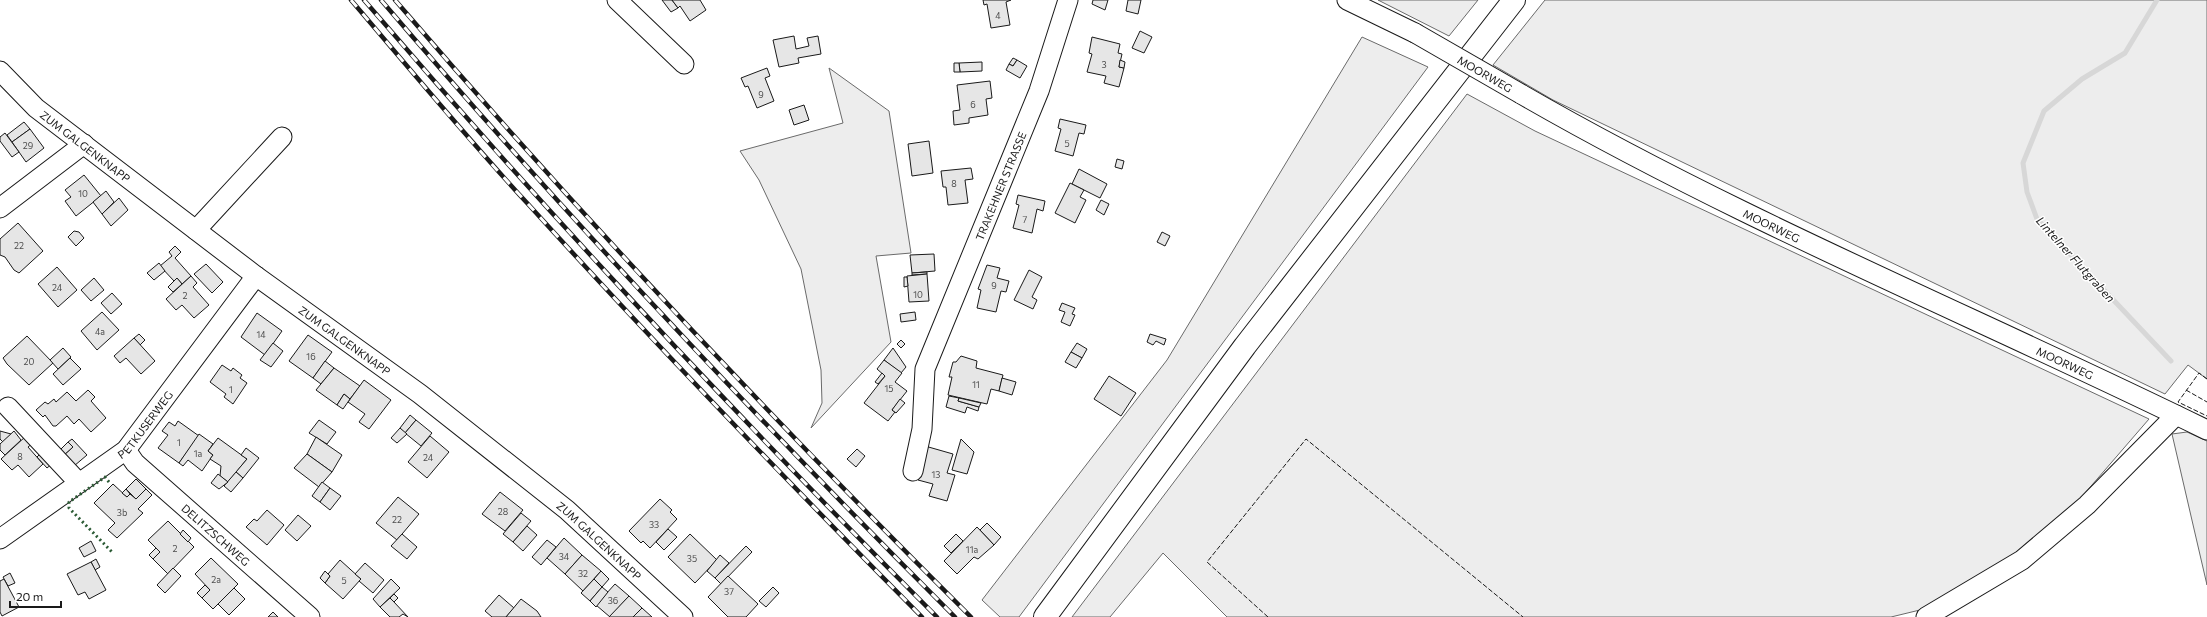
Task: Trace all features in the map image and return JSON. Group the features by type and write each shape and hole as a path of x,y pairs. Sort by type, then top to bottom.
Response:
{"main road":[{"path":"1045,617 1245,346 1514,0"}],"street":[{"path":"616,0 684,64"},
{"name":"TRAKEHNER STRASSE","path":"913,471 922,428 925,369 1039,91 1068,0"},
{"name":"MOORWEG","path":"1347,0 1415,33 1606,143 1694,188 2207,430"},
{"name":"ZUM GALGENKNAPP","path":"0,71 36,108 256,276 420,394 567,510 683,617"},
{"path":"196,230 282,137"},
{"path":"0,208 84,144"},
{"name":"PETKUSERWEG","path":"0,538 126,450 256,276"},
{"path":"8,407 79,484"},
{"path":"1926,617 2022,560 2087,505 2176,415"},
{"name":"DELITZSCHWEG","path":"126,450 135,463 310,617"}],"shaded area":[{"path":"1378,0 1478,0 1449,36"},
{"path":"1545,0 2207,0 2207,379 2188,365 2165,394 1553,100 1493,65"},
{"path":"1362,37 1428,67 1019,617 1000,617 982,600 1167,360"},
{"path":"829,68 889,111 911,253 876,256 891,342 811,428 822,403 821,370 801,269 759,180 740,151 843,123"},
{"path":"1467,94 1535,131 2149,419 2079,500 2015,556 1924,609 1891,617 1227,617 1163,553 1110,617 1072,617"},
{"path":"2187,432 2207,441 2207,585 2172,434"}],"building":[{"path":"662,0 672,0 678,8 671,12"},
{"path":"672,0 700,0 706,10 690,21 680,6 678,8"},
{"path":"983,0 1011,0 1006,2 1010,25 991,28 987,4 984,5"},
{"path":"1093,0 1108,0 1105,10 1092,4"},
{"path":"1128,0 1141,0 1138,14 1126,11"},
{"path":"1140,31 1152,37 1144,53 1132,48"},
{"path":"794,36 796,49 809,46 807,38 818,36 821,54 798,58 799,63 779,67 773,40"},
{"path":"1092,37 1120,44 1118,53 1122,54 1119,67 1124,68 1119,87 1104,83 1106,76 1087,72 1092,54 1089,53"},
{"path":"1013,58 1017,60 1013,66 1009,64"},
{"path":"1017,60 1027,66 1020,78 1006,70 1009,64 1013,66"},
{"path":"1120,60 1125,62 1124,68 1119,67"},
{"path":"982,62 982,71 960,72 959,63"},
{"path":"954,63 959,63 960,72 954,72"},
{"path":"767,68 770,76 765,78 774,101 757,108 748,86 745,87 741,78"},
{"path":"990,81 992,98 986,99 988,115 969,118 969,123 954,125 953,111 960,110 957,85"},
{"path":"804,105 809,120 794,125 789,110"},
{"path":"1060,119 1086,125 1084,134 1079,133 1073,156 1055,151 1061,129 1058,128"},
{"path":"24,122 30,129 12,142 7,135"},
{"path":"30,129 44,148 26,162 12,142"},
{"path":"5,133 19,152 12,157 0,141 0,137"},
{"path":"929,141 933,173 912,176 908,144"},
{"path":"1117,159 1124,161 1122,169 1115,167"},
{"path":"971,168 973,179 965,180 968,203 948,205 946,187 943,187 941,171"},
{"path":"1079,169 1107,184 1100,198 1072,184"},
{"path":"84,175 101,196 76,216 65,201 71,197 65,190"},
{"path":"1070,183 1084,190 1080,197 1086,200 1075,223 1055,213"},
{"path":"106,191 114,202 102,214 93,202"},
{"path":"1018,195 1045,201 1043,211 1037,209 1032,233 1013,228 1019,205 1016,204"},
{"path":"119,198 128,210 111,226 102,214"},
{"path":"1101,200 1109,204 1104,215 1096,210"},
{"path":"18,223 43,251 19,273 14,270 5,257 0,255 0,239"},
{"path":"74,231 79,232 84,238 76,246 68,237"},
{"path":"1162,232 1170,236 1165,246 1157,242"},
{"path":"175,246 181,252 175,258 191,276 182,284 177,278 174,281 160,266 172,256 169,252"},
{"path":"934,254 935,271 912,273 910,255"},
{"path":"159,263 165,271 154,280 147,273"},
{"path":"206,264 223,282 212,293 194,274"},
{"path":"987,265 1000,268 997,278 1009,281 1006,292 1001,291 996,312 977,308 981,290 978,289"},
{"path":"57,267 77,290 58,307 38,284"},
{"path":"1029,270 1042,277 1032,297 1037,300 1033,309 1014,300"},
{"path":"927,272 927,274 912,275 912,273"},
{"path":"927,274 929,301 909,302 907,276"},
{"path":"191,276 197,283 193,287 209,305 194,318 182,305 176,310 166,299"},
{"path":"904,277 907,277 908,286 904,287"},
{"path":"94,278 104,290 91,301 81,290"},
{"path":"177,278 182,284 173,292 168,287"},
{"path":"112,293 122,304 111,314 101,303"},
{"path":"1062,303 1075,308 1072,314 1075,315 1070,326 1061,322 1065,312 1059,310"},
{"path":"102,312 119,330 97,350 81,331"},
{"path":"915,312 916,320 901,322 900,314"},
{"path":"257,313 282,331 265,355 241,337"},
{"path":"139,334 145,340 140,345 134,338"},
{"path":"1150,334 1166,339 1164,345 1156,341 1153,345 1147,342"},
{"path":"308,335 332,352 313,378 289,361"},
{"path":"27,336 53,363 29,385 7,364 3,358"},
{"path":"134,338 155,361 141,374 126,358 120,363 114,356"},
{"path":"901,340 905,344 901,348 897,344"},
{"path":"273,343 283,351 271,367 260,360"},
{"path":"1077,343 1087,349 1082,358 1071,352"},
{"path":"63,348 71,357 58,369 50,360"},
{"path":"893,348 906,367 901,373 884,360"},
{"path":"1071,352 1082,358 1076,368 1065,362"},
{"path":"961,356 977,361 976,368 1003,375 999,391 991,389 987,404 948,395 952,377 949,377 953,362 956,362"},
{"path":"70,358 81,369 63,385 53,374"},
{"path":"884,360 902,373 895,382 907,391 892,410 895,412 888,421 864,403 885,376 877,369"},
{"path":"325,361 334,368 321,384 313,378"},
{"path":"222,365 231,371 233,368 242,375 240,378 247,383 233,404 224,397 226,394 210,382"},
{"path":"334,368 360,386 350,399 344,394 337,405 316,390"},
{"path":"882,373 885,376 878,384 875,382"},
{"path":"1109,376 1136,393 1121,416 1094,399"},
{"path":"1002,378 1016,382 1012,395 999,391"},
{"path":"364,380 391,400 369,429 359,422 365,414 348,402"},
{"path":"88,390 95,397 91,401 106,418 91,432 79,419 74,424 67,416 56,426 53,426 45,415 43,417 36,410 45,402 48,404 54,399 56,402 67,392 76,401"},
{"path":"344,394 350,399 343,409 337,405"},
{"path":"949,396 959,398 958,401 979,407 978,411 967,407 965,413 946,407"},
{"path":"959,398 981,403 979,407 958,401"},
{"path":"900,399 905,403 896,413 892,410"},
{"path":"410,415 416,420 405,433 400,428"},
{"path":"319,420 336,432 327,444 309,433"},
{"path":"416,420 432,433 421,446 405,433"},
{"path":"178,421 199,436 179,463 158,448 168,435 162,431 169,422 175,426"},
{"path":"400,428 407,434 397,443 391,438"},
{"path":"0,431 11,434 3,442 0,439"},
{"path":"14,431 21,440 5,455 0,450 0,444"},
{"path":"199,434 213,444 208,451 213,455 202,471 188,460 183,466 179,463"},
{"path":"26,436 33,443 28,447 43,464 29,477 18,465 12,470 1,459"},
{"path":"430,436 449,452 427,478 408,462"},
{"path":"316,437 342,455 332,472 307,454"},
{"path":"218,438 247,459 228,482 220,476 221,466 210,459 213,455 208,451"},
{"path":"72,439 87,455 74,466 64,455 73,447 68,442"},
{"path":"961,439 974,452 967,474 952,470"},
{"path":"68,442 73,447 64,455 60,450"},
{"path":"925,446 953,454 947,473 955,475 947,501 929,496 933,484 918,480"},
{"path":"246,448 259,458 243,478 236,472 247,459 241,455"},
{"path":"857,449 865,456 856,467 847,459"},
{"path":"42,452 53,463 47,468 37,457"},
{"path":"307,454 332,472 319,487 294,468"},
{"path":"236,472 243,478 231,492 224,486"},
{"path":"218,474 228,482 219,489 211,483"},
{"path":"136,479 146,489 136,499 126,489"},
{"path":"322,482 330,488 320,502 312,496"},
{"path":"113,484 127,497 130,494 136,499 146,489 152,495 138,509 143,513 117,538 108,530 115,523 94,503"},
{"path":"330,488 341,496 330,510 320,502"},
{"path":"126,489 130,494 127,497 122,493"},
{"path":"500,492 523,510 505,531 482,514"},
{"path":"398,497 419,514 397,540 376,523"},
{"path":"660,499 672,510 670,512 677,519 650,548 643,541 641,543 629,531"},
{"path":"267,510 284,525 267,545 246,527 254,519 257,521"},
{"path":"521,513 531,521 513,542 503,534"},
{"path":"298,515 311,526 297,541 285,530"},
{"path":"168,521 194,547 168,574 153,559 160,552 148,540"},
{"path":"987,523 1001,537 994,545 980,530"},
{"path":"527,526 537,535 523,551 513,542"},
{"path":"977,527 994,545 978,559 974,557 957,574 944,561"},
{"path":"668,529 677,537 664,550 656,542"},
{"path":"183,530 191,538 188,542 180,534"},
{"path":"402,534 417,547 407,559 391,546"},
{"path":"690,534 717,560 695,583 668,557"},
{"path":"956,534 963,541 951,553 944,546"},
{"path":"564,538 582,555 565,574 547,558"},
{"path":"547,540 556,547 541,565 532,557"},
{"path":"91,541 96,551 84,557 79,548"},
{"path":"746,546 752,552 721,584 715,578"},
{"path":"156,548 160,552 153,559 149,555"},
{"path":"582,555 601,571 583,591 565,574"},
{"path":"720,555 729,563 715,578 707,571"},
{"path":"211,558 238,584 213,609 202,598 210,590 195,574"},
{"path":"96,559 100,567 95,570 91,562"},
{"path":"340,560 361,579 343,599 325,583 330,576 328,574"},
{"path":"91,562 106,590 89,599 85,592 78,595 67,574"},
{"path":"365,563 384,580 373,593 359,581 361,579 355,574"},
{"path":"173,568 181,576 165,593 157,585"},
{"path":"325,571 330,576 325,583 320,578"},
{"path":"601,571 609,579 602,587 594,579"},
{"path":"10,573 15,583 8,586 3,577"},
{"path":"728,576 758,604 746,617 728,617 708,597"},
{"path":"4,579 19,607 2,616 0,612 0,581"},
{"path":"391,579 400,588 380,607 373,599"},
{"path":"594,579 602,587 590,601 581,593"},
{"path":"615,584 629,596 610,617 596,605"},
{"path":"205,585 210,590 202,598 197,593"},
{"path":"602,587 608,592 596,607 590,601"},
{"path":"773,587 779,593 766,607 759,601"},
{"path":"234,588 245,599 229,615 218,604"},
{"path":"394,594 398,598 394,602 390,598"},
{"path":"499,595 514,608 506,617 492,617 485,611"},
{"path":"629,596 642,608 633,617 609,617"},
{"path":"390,598 408,617 403,614 399,617 390,617 380,607"},
{"path":"521,599 537,611 541,617 506,617"},
{"path":"642,608 652,617 633,617"},
{"path":"273,612 278,617 268,617"}],"waterway":[{"name":"Lintelner Flutgraben","path":"2157,0 2125,53 2082,79 2044,111 2023,163 2027,192 2037,219 2171,361"}],"railway":[{"path":"351,0 438,103 576,257 723,413 922,617"},
{"path":"364,0 433,80 644,314 789,467 937,617"},
{"path":"381,0 520,159 662,314 807,467 955,617"},
{"path":"395,0 464,80 605,237 822,467 971,617"}],"hedge":[{"path":"109,482 105,477 69,502 69,508 113,553"}],"fence":[{"path":"2207,379 2199,373 2178,402 2207,416"},
{"path":"2186,390 2207,402"},
{"path":"1268,617 1207,562 1306,439 1523,617"}]}
